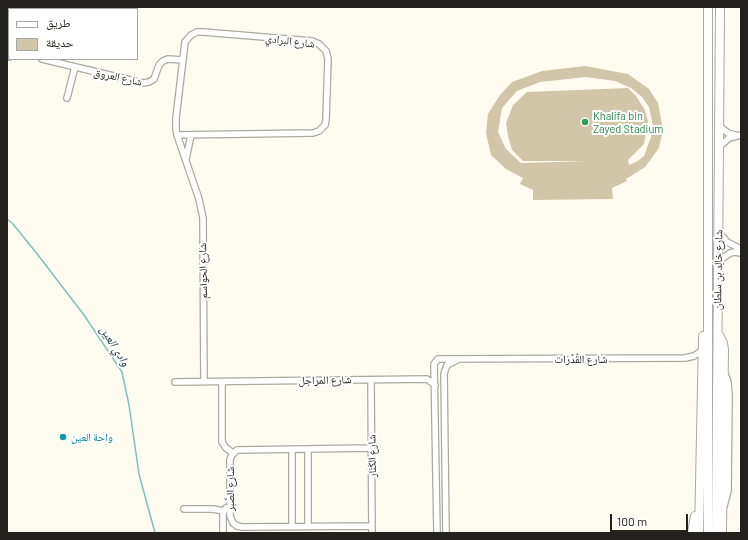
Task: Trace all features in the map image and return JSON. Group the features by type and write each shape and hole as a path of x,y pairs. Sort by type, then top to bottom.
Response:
{"main road":[{"name":"شارع خالِد بن سلطان","path":"708,7 708,533"},
{"name":"شارع خالِد بن سلطان","path":"716,533 720,7"},
{"path":"699,533 703,350 704,324 708,297"},
{"path":"717,332 723,346 724,372 722,533"},
{"path":"692,533 694,526 701,447"}],"street":[{"name":"شارع البرادي","path":"177,135 191,136 203,134 313,133 319,131 325,125 326,120 327,55 322,46 312,41 200,32 194,33 187,39 184,45 176,118 177,135 186,163"},
{"name":"شارع العروق","path":"46,60 146,83 154,79 159,65 163,61 168,59 183,60"},
{"path":"67,98 75,67"},
{"path":"719,126 728,133 738,135"},
{"path":"719,147 726,139 738,135"},
{"path":"186,163 191,136"},
{"name":"شارع الحواسم","path":"186,163 199,199 202,218 204,382"},
{"path":"719,232 730,245 741,249"},
{"path":"718,263 730,253 741,253"},
{"name":"شارع القُدْرَات","path":"441,359 684,358 694,356 703,350"},
{"path":"437,533 435,361 441,359 445,362 446,533"},
{"path":"435,385 427,379 435,372 445,369 450,363 458,359"},
{"name":"شارع المراجل","path":"175,382 427,379"},
{"name":"شارع الكَنَار","path":"371,380 372,533"},
{"path":"222,382 222,442 224,446 233,453"},
{"name":"شارع الصَّبر","path":"372,448 241,449 236,450 230,459 230,519 237,526 372,526"},
{"path":"292,449 292,527"},
{"path":"308,449 308,526"},
{"path":"223,533 224,511 230,505"},
{"path":"184,509 213,509 224,511"}],"green space":[{"path":"585,66 628,74 649,89 658,103 663,130 659,148 645,167 626,179 627,181 612,188 613,199 533,200 533,190 520,184 523,178 506,169 491,155 486,133 488,114 500,95 512,82 542,71","holes":["586,77 615,81 631,88 642,97 649,107 653,126 651,137 644,156 636,162 629,165 628,160 644,144 648,121 645,110 636,96 628,88 527,92 513,105 506,123 508,136 512,150 523,161 588,161 521,163 506,149 498,132 502,108 517,91 540,82"]}],"waterway":[{"name":"وادي العين","path":"7,219 13,224 38,255 84,315 122,372 129,405 139,474 155,533"}],"place":[{"name":"Khalifa bin Zayed Stadium","path":"585,122"},
{"name":"واحة العين","path":"63,437"}]}
